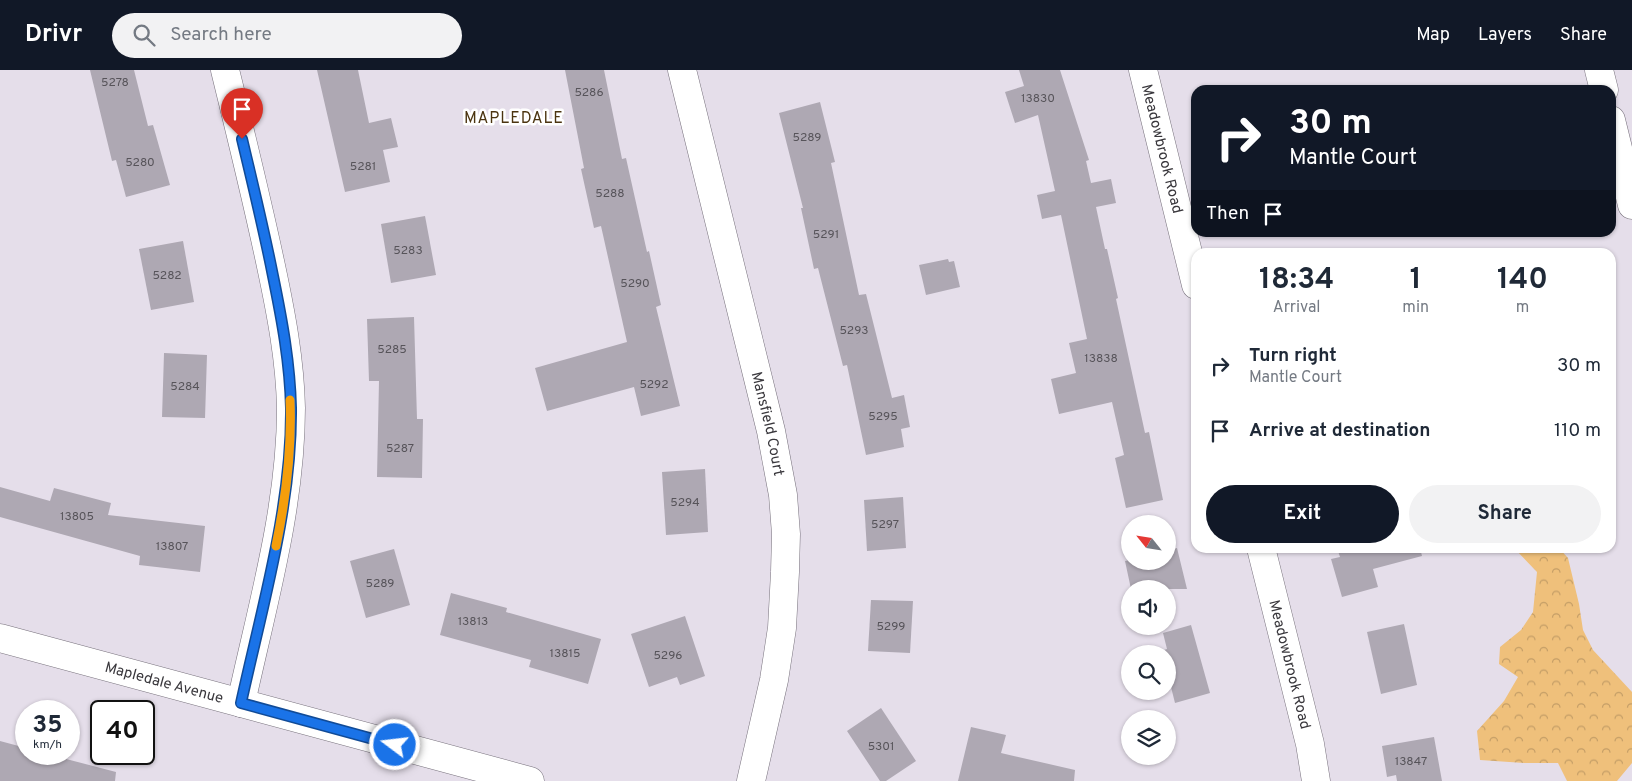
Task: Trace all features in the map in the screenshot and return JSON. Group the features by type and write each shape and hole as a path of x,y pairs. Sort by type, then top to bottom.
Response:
{"street":[{"path":"225,70 259,208 285,333 291,408 286,484 281,520 241,703"},
{"name":"Mansfield Court","path":"682,70 771,431 782,495 786,534 786,572 782,628 774,680 750,781"},
{"name":"Meadowbrook Road","path":"1143,70 1191,265"},
{"path":"1599,70 1603,85"},
{"path":"1616,139 1632,201"},
{"name":"Meadowbrook Road","path":"1262,553 1310,744 1316,781"},
{"name":"Mapledale Avenue","path":"0,638 530,781"}],"green space":[{"path":"1519,553 1564,553 1568,558 1583,630 1593,650 1632,692 1632,763 1617,781 1567,781 1558,763 1480,760 1477,731 1504,701 1518,677 1499,664 1500,647 1521,630 1533,612 1537,572"}],"building":[{"path":"90,70 134,70 148,126 153,125 170,185 126,197 116,160 112,161"},
{"path":"317,70 358,70 369,123 391,118 398,147 383,150 390,182 345,192"},
{"path":"565,70 604,70 622,159 626,158 647,252 649,251 661,305 656,307 680,406 641,416 634,387 547,411 535,368 627,342 601,226 594,228 581,169 584,168"},
{"path":"1019,70 1060,70 1089,160 1086,161 1091,183 1111,179 1116,203 1096,207 1118,298 1116,299 1145,433 1149,432 1163,500 1126,508 1115,458 1124,455 1112,402 1059,414 1051,379 1076,373 1069,343 1087,339 1061,215 1042,219 1037,195 1055,191 1038,115 1015,123 1005,92 1024,86"},
{"path":"820,102 835,162 831,163 859,295 866,294 892,398 904,395 910,427 901,429 904,447 866,455 847,365 843,366 818,268 814,269 801,208 803,208 779,113"},
{"path":"425,216 436,275 391,283 381,224"},
{"path":"183,241 194,302 151,310 139,249"},
{"path":"948,259 949,262 954,261 960,287 926,295 919,265"},
{"path":"414,317 417,419 423,419 422,478 377,477 379,381 369,381 367,319"},
{"path":"164,353 207,355 205,418 162,417"},
{"path":"705,469 708,532 666,535 662,472"},
{"path":"0,487 50,501 54,488 111,503 108,515 205,526 200,572 139,565 140,556 0,517"},
{"path":"903,497 906,548 867,551 864,500"},
{"path":"1176,548 1187,589 1176,589 1176,580 1129,580 1127,570 1176,570"},
{"path":"394,549 410,605 366,618 350,561"},
{"path":"1339,553 1421,553 1422,556 1373,569 1378,587 1342,597 1331,559 1340,557"},
{"path":"451,593 507,608 506,612 601,639 588,684 529,667 531,660 440,635"},
{"path":"871,600 913,601 910,653 868,651"},
{"path":"685,616 705,676 680,685 677,677 649,687 631,634"},
{"path":"1404,624 1417,685 1381,694 1367,632"},
{"path":"1191,625 1210,693 1175,703 1176,645 1166,645 1164,635 1176,635 1176,629"},
{"path":"881,708 916,761 886,781 880,781 847,731"},
{"path":"971,727 1006,735 1001,753 1075,770 1074,781 958,781"},
{"path":"1434,737 1442,781 1397,781 1396,775 1387,777 1382,746"},
{"path":"0,741 15,745 15,765 80,765 80,763 116,772 115,781 0,781"}],"slow traffic":[{"path":"276,546 286,484 290,400"}],"district":[{"name":"MAPLEDALE","path":"514,117"}],"route":[{"path":"242,139 259,208 285,333 291,408 286,484 281,520 241,703 395,745"}]}
